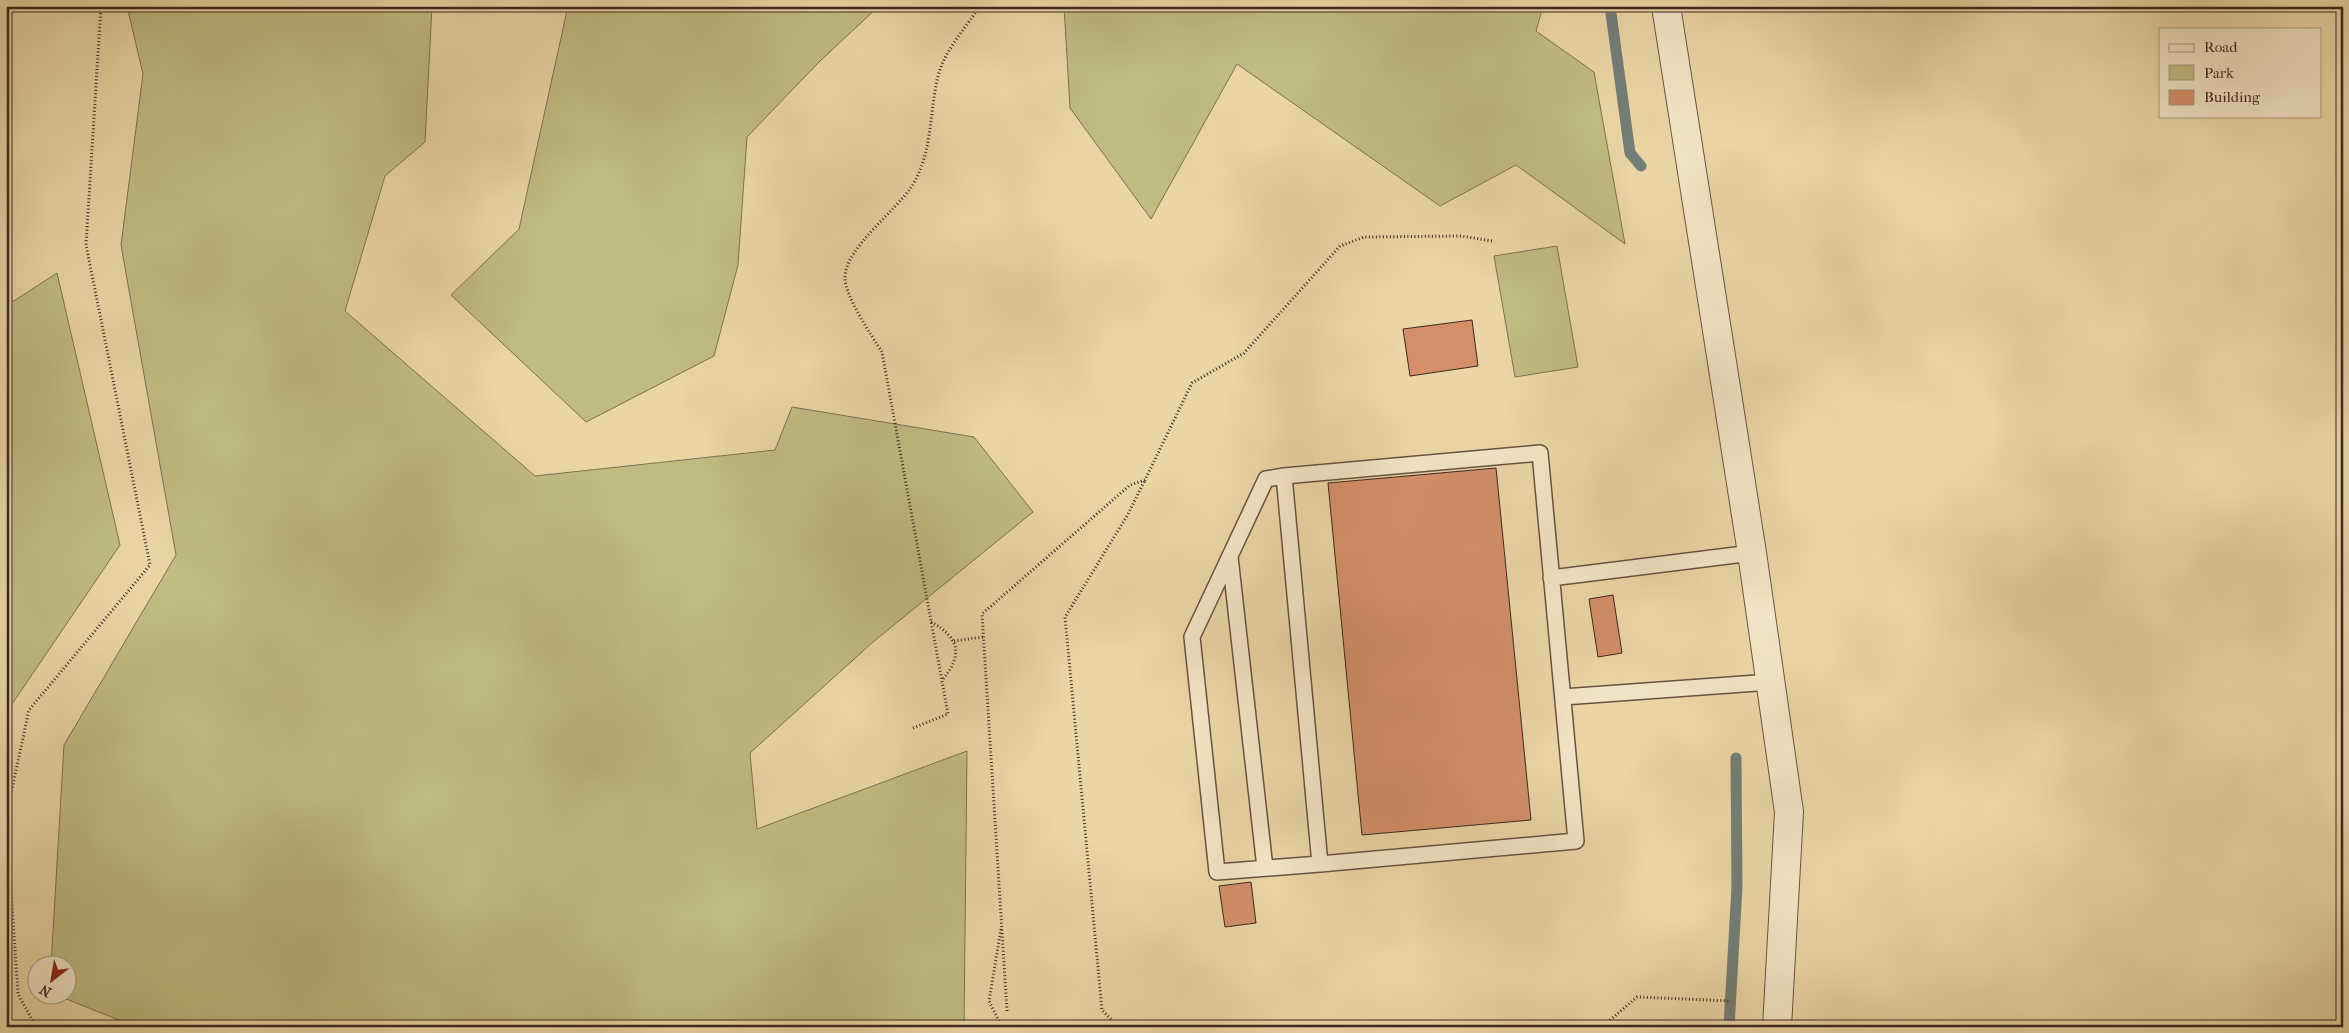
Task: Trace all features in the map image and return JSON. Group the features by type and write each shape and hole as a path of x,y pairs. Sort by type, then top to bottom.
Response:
{"street":[{"path":"1666,6 1752,553 1789,812 1777,1027"}],"lane":[{"path":"1540,453 1576,841 1217,872 1192,636 1230,557 1266,479 1540,453"},
{"path":"1284,476 1320,864"},
{"path":"1551,578 1752,553"},
{"path":"1230,557 1265,868"},
{"path":"1563,697 1770,682"}],"path":[{"path":"36,1027 18,994 6,817 29,710 150,565 86,245 101,6"},
{"path":"913,728 948,714 882,352 855,310 844,277 853,253 912,186 927,154 938,74 948,53 977,10 977,6"},
{"path":"1118,1027 1102,1010 1065,617 1128,516 1192,383 1244,353 1340,246 1364,237 1461,236 1492,241"},
{"path":"1007,1011 982,614 1130,485 1145,480"},
{"path":"931,622 945,630 954,641 956,655 952,669 942,680"},
{"path":"954,641 983,637"},
{"path":"1002,924 988,1001 1002,1027"},
{"path":"1602,1027 1637,997 1731,1001"}],"green space":[{"path":"127,6 432,6 425,142 385,176 345,311 535,476 775,450 792,407 974,437 1033,512 873,642 750,753 757,829 967,751 964,1027 759,1023 752,1027 136,1027 78,1004 78,956 52,956 64,745 176,555 121,245 143,74"},
{"path":"568,6 879,6 819,62 747,137 738,265 714,356 586,422 451,295 519,229"},
{"path":"1064,6 1543,6 1536,31 1594,72 1625,244 1516,165 1440,206 1237,64 1151,219 1070,108"},
{"path":"1557,246 1578,367 1515,377 1494,256"},
{"path":"57,273 120,545 6,713 6,306"}],"building":[{"path":"1472,320 1478,366 1410,376 1403,329"},
{"path":"1496,468 1531,820 1362,835 1328,483"},
{"path":"1613,595 1622,653 1598,657 1589,599"},
{"path":"1251,882 1256,923 1225,927 1219,886"}],"waterway":[{"path":"1610,6 1630,153 1641,166"},
{"path":"1729,1027 1737,887 1736,758"}]}
